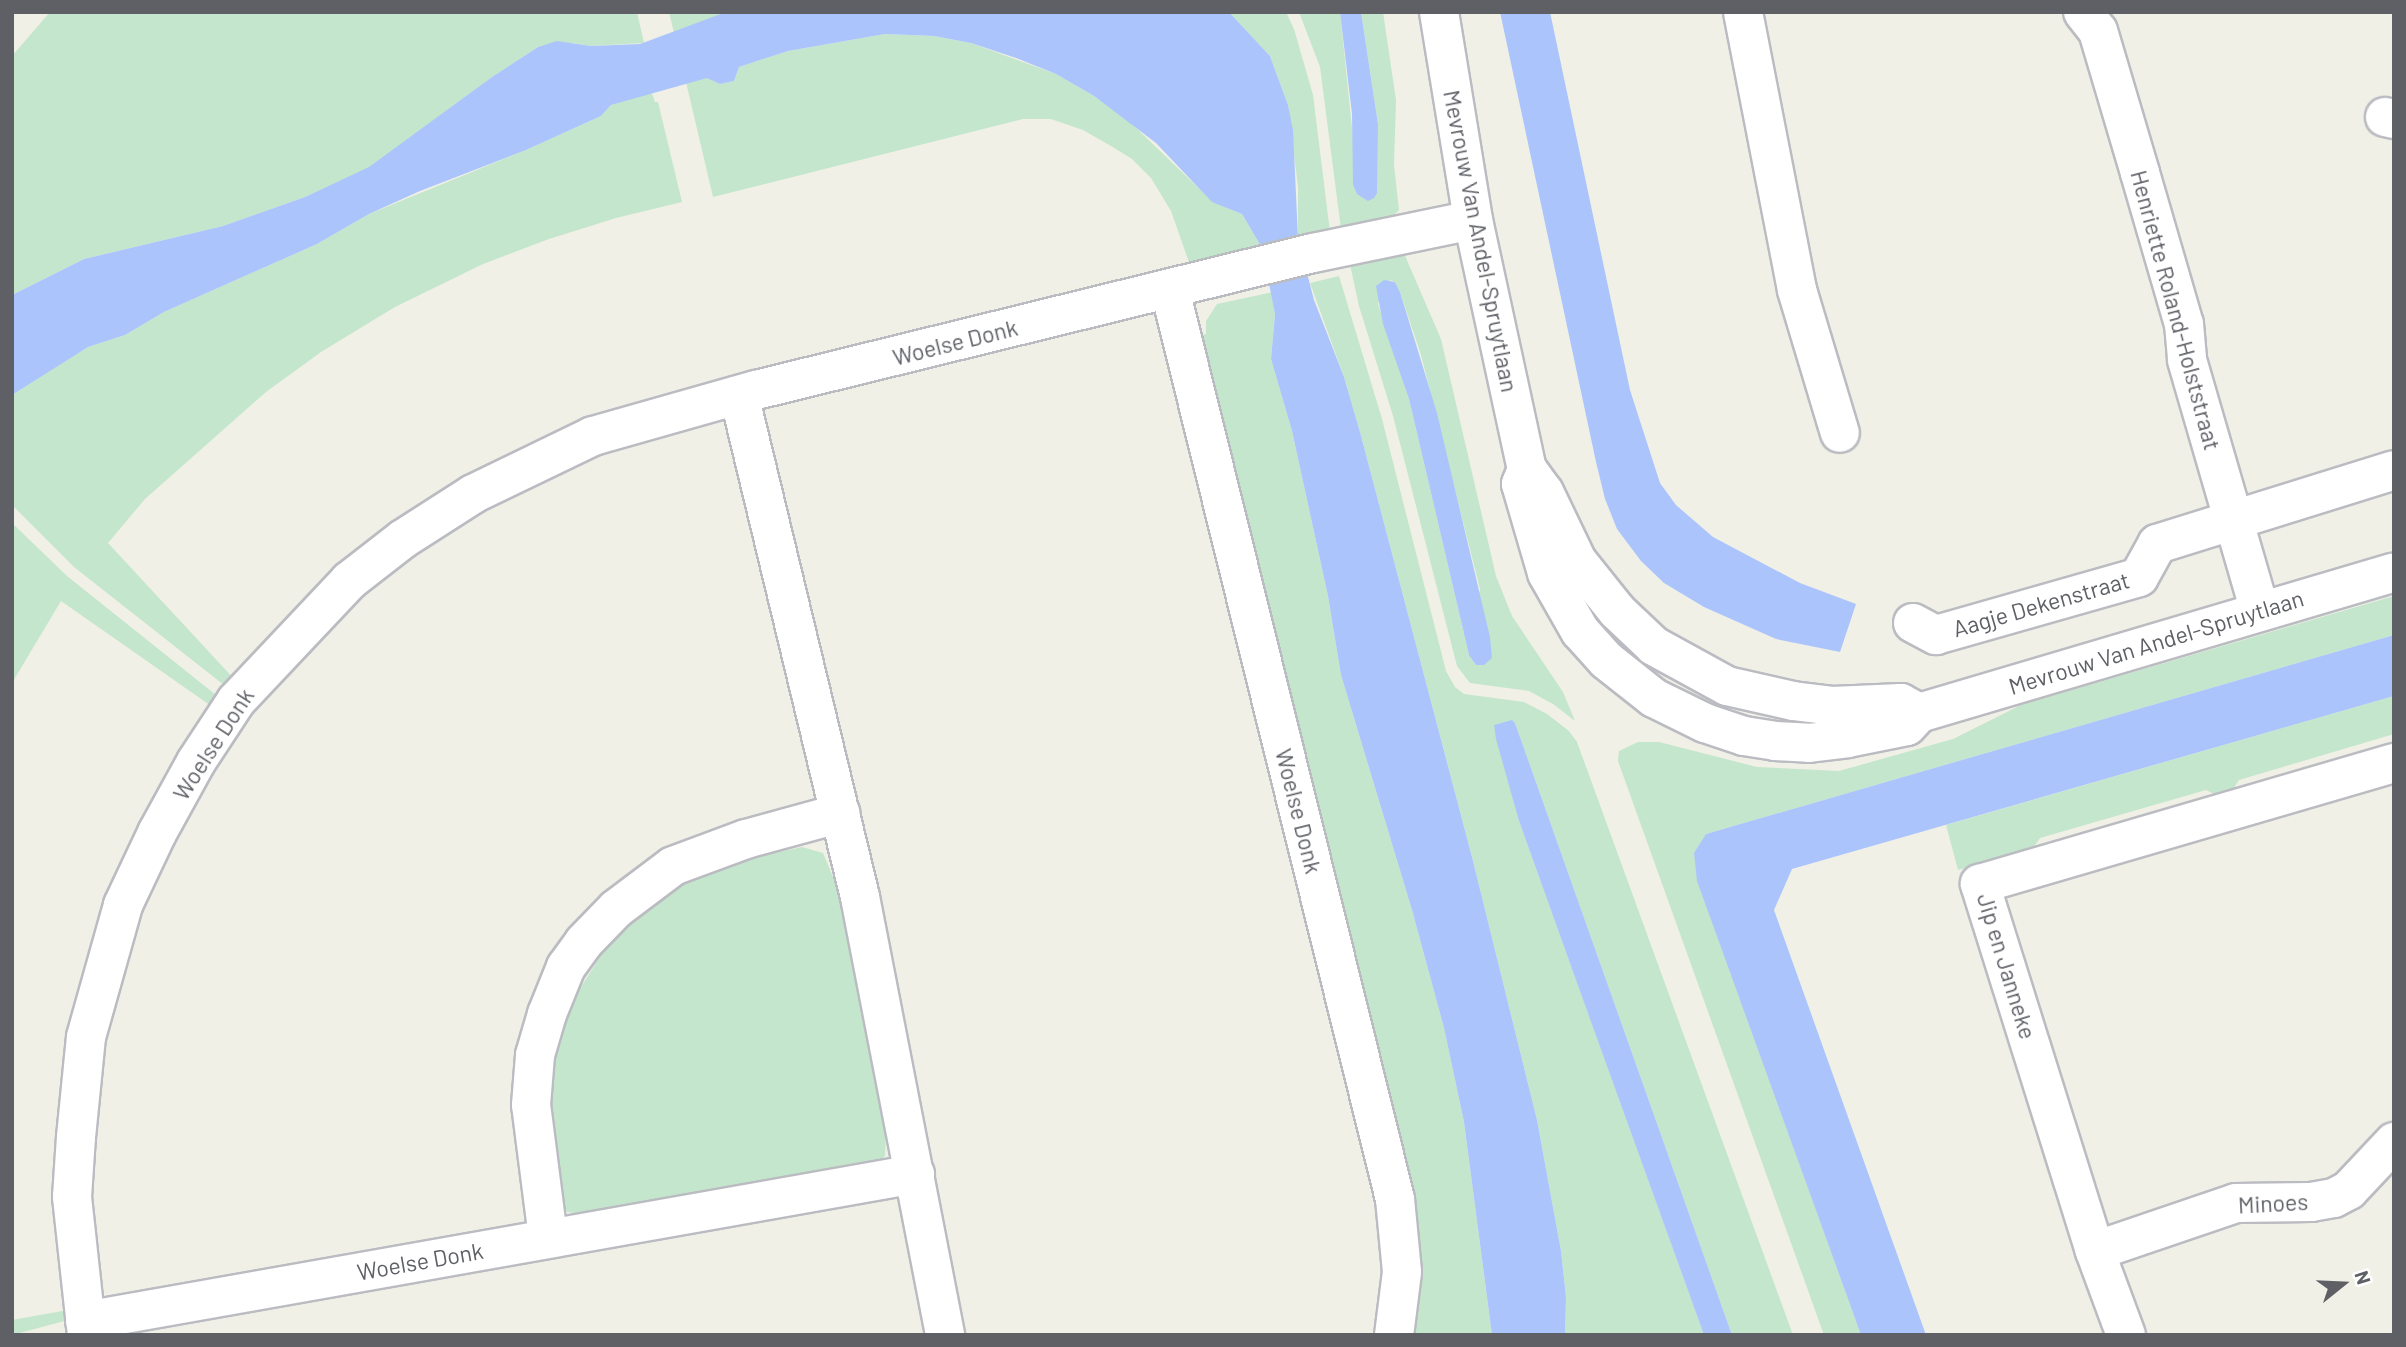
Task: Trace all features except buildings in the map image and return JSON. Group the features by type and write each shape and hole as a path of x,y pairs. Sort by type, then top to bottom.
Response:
{"street":[{"name":"Mevrouw Van Andel-Spruytlaan","path":"1439,12 1473,220 1527,469 1521,484 1537,545 1561,602 1580,631 1606,660 1654,698 1705,723 1744,736 1775,741 1809,743 1885,732 1907,726 1919,713 2394,572"},
{"path":"1743,12 1797,290 1840,433"},
{"name":"Henriette Roland-Holststraat","path":"2083,12 2098,31 2140,173 2184,324 2188,360 2260,611"},
{"name":"Woelse Donk","path":"915,1174 548,1237 86,1328 72,1197 86,1037 123,905 157,833 196,762 236,701 349,581 403,539 472,494 593,436 739,395 1313,253 1473,220"},
{"name":"Woelse Donk","path":"1170,290 1395,1199 1402,1272 1394,1335"},
{"path":"739,395 841,813 881,990 945,1335"},
{"name":"Aagje Dekenstraat","path":"1913,623 1936,635 2139,577 2157,544 2394,471"},
{"name":"Jip en Janneke","path":"2126,1335 2095,1251 1980,884 2394,763"},
{"path":"548,1237 531,1105 535,1055 566,967 584,942 616,909 673,866 746,838 841,813"},
{"name":"Minoes","path":"2095,1251 2236,1203 2311,1202 2334,1198 2349,1190 2394,1142"}],"green space":[{"path":"50,12 637,12 644,43 591,46 572,43 538,47 492,77 369,168 305,197 223,226 84,259 12,295 12,56"},
{"path":"669,12 726,12 674,33"},
{"path":"1229,12 1286,12 1294,29 1313,95 1330,232 1298,238 1298,187 1288,105 1270,56"},
{"path":"1299,12 1340,12 1354,147 1378,124 1361,12 1383,12 1396,100 1394,165 1399,210 1390,219 1341,229 1320,67"},
{"path":"885,34 934,36 971,43 1056,74 1094,96 1132,124 1212,201 1242,214 1262,248 1191,268 1171,211 1151,178 1132,159 1111,146 1083,130 1051,119 1023,119 713,197 686,82 707,77 720,84 734,81 739,67 788,51"},
{"path":"651,91 655,102 658,102 682,202 616,218 549,239 483,264 395,307 321,352 266,392 145,499 108,543 236,681 229,689 74,567 12,505 12,395 88,347 125,335 164,312 317,244 369,214 526,150 601,116 611,105"},
{"path":"1403,251 1441,339 1496,576 1512,616 1563,692 1575,721 1553,704 1529,691 1470,683 1457,666 1393,416 1359,306 1349,260","holes":["1390,280 1395,282 1421,355 1480,589 1469,655 1409,399 1378,304"]},
{"path":"1339,276 1382,419 1446,671 1455,687 1464,694 1524,702 1547,714 1569,731 1577,742 1793,1335 1732,1335 1515,723 1495,725 1519,821 1704,1335 1565,1335 1566,1297 1561,1251 1537,1120 1473,861 1360,432 1344,377 1310,283"},
{"path":"1273,292 1275,314 1271,359 1292,431 1328,596 1341,675 1412,910 1444,1028 1464,1122 1492,1335 1409,1335 1196,337 1206,334 1206,321 1217,304"},
{"path":"12,523 67,576 221,699 214,708 61,601 12,683"},
{"path":"2394,596 2394,635 1706,834 1698,882 1861,1335 1824,1335 1618,761 1619,751 1638,742 1659,742 1757,767 1839,771 1953,739 2021,705"},
{"path":"2394,696 2394,734 2239,780 2230,794 2220,797 2206,790 2040,838 2033,848 1958,870 1946,825"},
{"path":"802,847 823,853 836,884 886,1133 885,1156 873,1168 599,1216 567,1212 551,1179 543,1107 559,1022 603,952 644,907 715,866"},
{"path":"68,1310 68,1320 12,1335 12,1320"}],"water":[{"path":"726,12 1229,12 1270,56 1288,105 1293,130 1298,238 1314,300 1344,377 1360,432 1473,861 1537,1120 1561,1251 1566,1297 1565,1335 1492,1335 1464,1122 1444,1028 1412,910 1341,675 1328,596 1292,431 1271,359 1275,314 1262,248 1242,214 1212,202 1156,143 1094,96 1056,74 1016,58 971,43 934,36 885,34 788,51 739,67 734,81 720,84 707,78 611,105 601,116 526,150 420,191 369,214 317,244 164,312 125,335 88,347 12,395 12,295 84,259 223,226 305,197 369,167 492,77 538,47 557,41 591,46 640,44"},
{"path":"1340,12 1361,12 1378,124 1377,193 1368,201 1357,194 1353,185 1352,114"},
{"path":"1500,12 1550,12 1630,390 1660,483 1676,505 1713,537 1800,583 1856,604 1840,652 1776,639 1704,607 1664,583 1641,561 1617,529 1605,499 1596,462"},
{"path":"1384,280 1395,282 1400,292 1437,413 1490,637 1492,658 1484,665 1476,665 1469,655 1409,399 1383,324 1376,286"},
{"path":"2394,635 2394,696 1792,869 1774,910 1926,1335 1861,1335 1697,881 1694,853 1706,834"},
{"path":"1512,720 1732,1335 1704,1335 1519,821 1494,725"}]}
